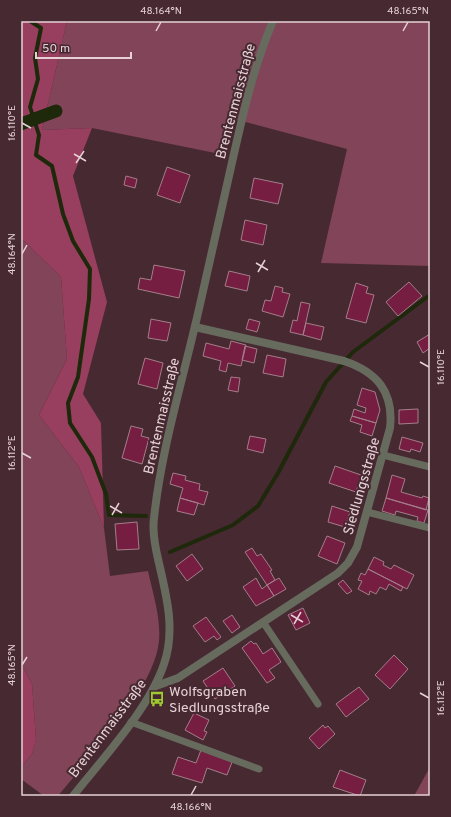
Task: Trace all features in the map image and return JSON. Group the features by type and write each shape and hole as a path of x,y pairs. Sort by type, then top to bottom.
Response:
{"street":[{"name":"Brentenmaisstraße","path":"73,796 132,722 156,686 165,664 170,642 169,610 154,540 153,520 166,445 195,326 242,118 259,54 273,21"},
{"name":"Siedlungsstraße","path":"156,686 178,678 338,573 348,563 357,547 390,428 391,408 383,388 366,370 344,361 195,326"}],"lane":[{"path":"383,455 430,467"},
{"path":"367,512 430,528"},
{"path":"263,622 318,704"},
{"path":"132,722 259,769"}],"shaded area":[{"path":"21,21 67,21 42,130 92,128 73,176 107,302 83,394 101,423 104,528 79,467 39,415 67,359 61,277 21,238"},
{"path":"67,21 430,21 430,266 321,263 347,149 234,119 225,155 92,128 42,130"},
{"path":"21,238 61,277 67,359 39,415 79,467 104,528 110,576 148,571 159,624 159,641 155,660 146,680 118,722 58,796 44,796 21,779 21,767 32,754 36,740 32,684 24,669 21,669"},
{"path":"21,669 24,669 32,684 36,740 32,754 21,767"},
{"path":"430,767 430,796 414,796"}],"building":[{"path":"167,167 190,175 180,203 157,195"},
{"path":"126,176 137,179 135,188 124,185"},
{"path":"254,178 283,184 278,204 250,198"},
{"path":"245,220 267,225 263,245 241,240"},
{"path":"154,265 185,271 179,298 138,289 140,278 151,280"},
{"path":"229,271 250,276 247,291 225,286"},
{"path":"409,282 422,296 398,316 386,302"},
{"path":"356,283 368,287 366,293 374,295 366,323 346,318"},
{"path":"275,286 283,288 282,292 290,294 283,317 262,311 265,300 271,301"},
{"path":"301,302 310,304 303,335 290,332 293,320 297,321"},
{"path":"151,319 171,323 167,341 148,338"},
{"path":"249,319 260,322 257,332 246,329"},
{"path":"306,323 324,327 321,340 303,335"},
{"path":"430,334 430,348 423,353 417,342"},
{"path":"231,341 246,345 241,366 228,363 226,372 219,370 221,361 203,356 206,343 229,349"},
{"path":"245,346 257,349 254,363 242,360"},
{"path":"267,355 286,359 283,377 263,373"},
{"path":"145,358 163,363 157,389 138,384"},
{"path":"231,377 240,378 238,392 228,390"},
{"path":"362,388 375,392 380,410 376,423 352,416 354,409 365,413 366,408 357,405"},
{"path":"418,409 418,423 399,424 399,410"},
{"path":"352,416 376,423 372,436 360,432 362,425 350,421"},
{"path":"131,426 143,429 141,436 149,438 142,464 122,458"},
{"path":"250,436 266,439 263,453 247,449"},
{"path":"402,437 423,443 420,452 411,449 410,452 399,449"},
{"path":"335,466 361,475 356,492 329,483"},
{"path":"173,473 186,476 185,480 200,484 199,490 208,492 204,505 180,498 183,488 170,484"},
{"path":"392,475 405,479 401,492 422,498 423,496 429,498 426,510 386,498"},
{"path":"180,498 198,503 194,515 177,511"},
{"path":"386,498 428,510 424,523 417,521 418,517 396,511 395,515 382,511"},
{"path":"332,506 350,512 345,527 328,522"},
{"path":"137,522 139,549 117,550 115,524"},
{"path":"327,536 345,543 337,564 318,556"},
{"path":"252,548 257,556 261,554 272,570 270,571 275,580 267,585 245,552"},
{"path":"192,554 203,569 187,581 176,566"},
{"path":"374,557 384,562 383,565 391,569 394,565 414,575 407,589 368,569"},
{"path":"368,569 403,587 401,591 389,584 386,590 380,587 376,594 370,591 369,595 358,589 362,581 358,580 361,573 365,575"},
{"path":"256,578 262,589 267,585 274,596 256,606 243,587"},
{"path":"279,578 286,589 274,596 267,585"},
{"path":"343,580 352,591 347,594 338,584"},
{"path":"303,608 310,623 296,630 288,615"},
{"path":"232,615 240,627 232,633 223,621"},
{"path":"206,617 221,637 217,640 214,636 205,642 193,626"},
{"path":"251,641 254,644 256,643 263,654 272,648 281,662 269,670 275,678 267,683 242,648"},
{"path":"394,655 408,669 390,689 375,675"},
{"path":"223,668 235,686 215,699 203,681"},
{"path":"359,687 369,699 346,717 336,704"},
{"path":"194,713 209,720 204,731 207,732 203,740 185,730"},
{"path":"323,725 325,728 328,726 335,734 319,749 309,738"},
{"path":"201,750 232,762 227,775 207,768 202,783 172,774 178,757 196,763"},
{"path":"340,770 366,780 360,796 333,787"}],"waterway":[{"path":"30,21 41,28 35,58 38,79 30,107 39,135 36,155 52,166 63,214 73,241 90,269 89,299 78,377 68,403 70,423 92,457 106,494 109,515 146,516"},
{"path":"21,124 56,111"},
{"path":"170,552 233,525 258,506 278,473 326,382 353,352 430,295"}],"place":[{"name":"Wolfsgraben Siedlungsstraße","path":"157,699"}]}
